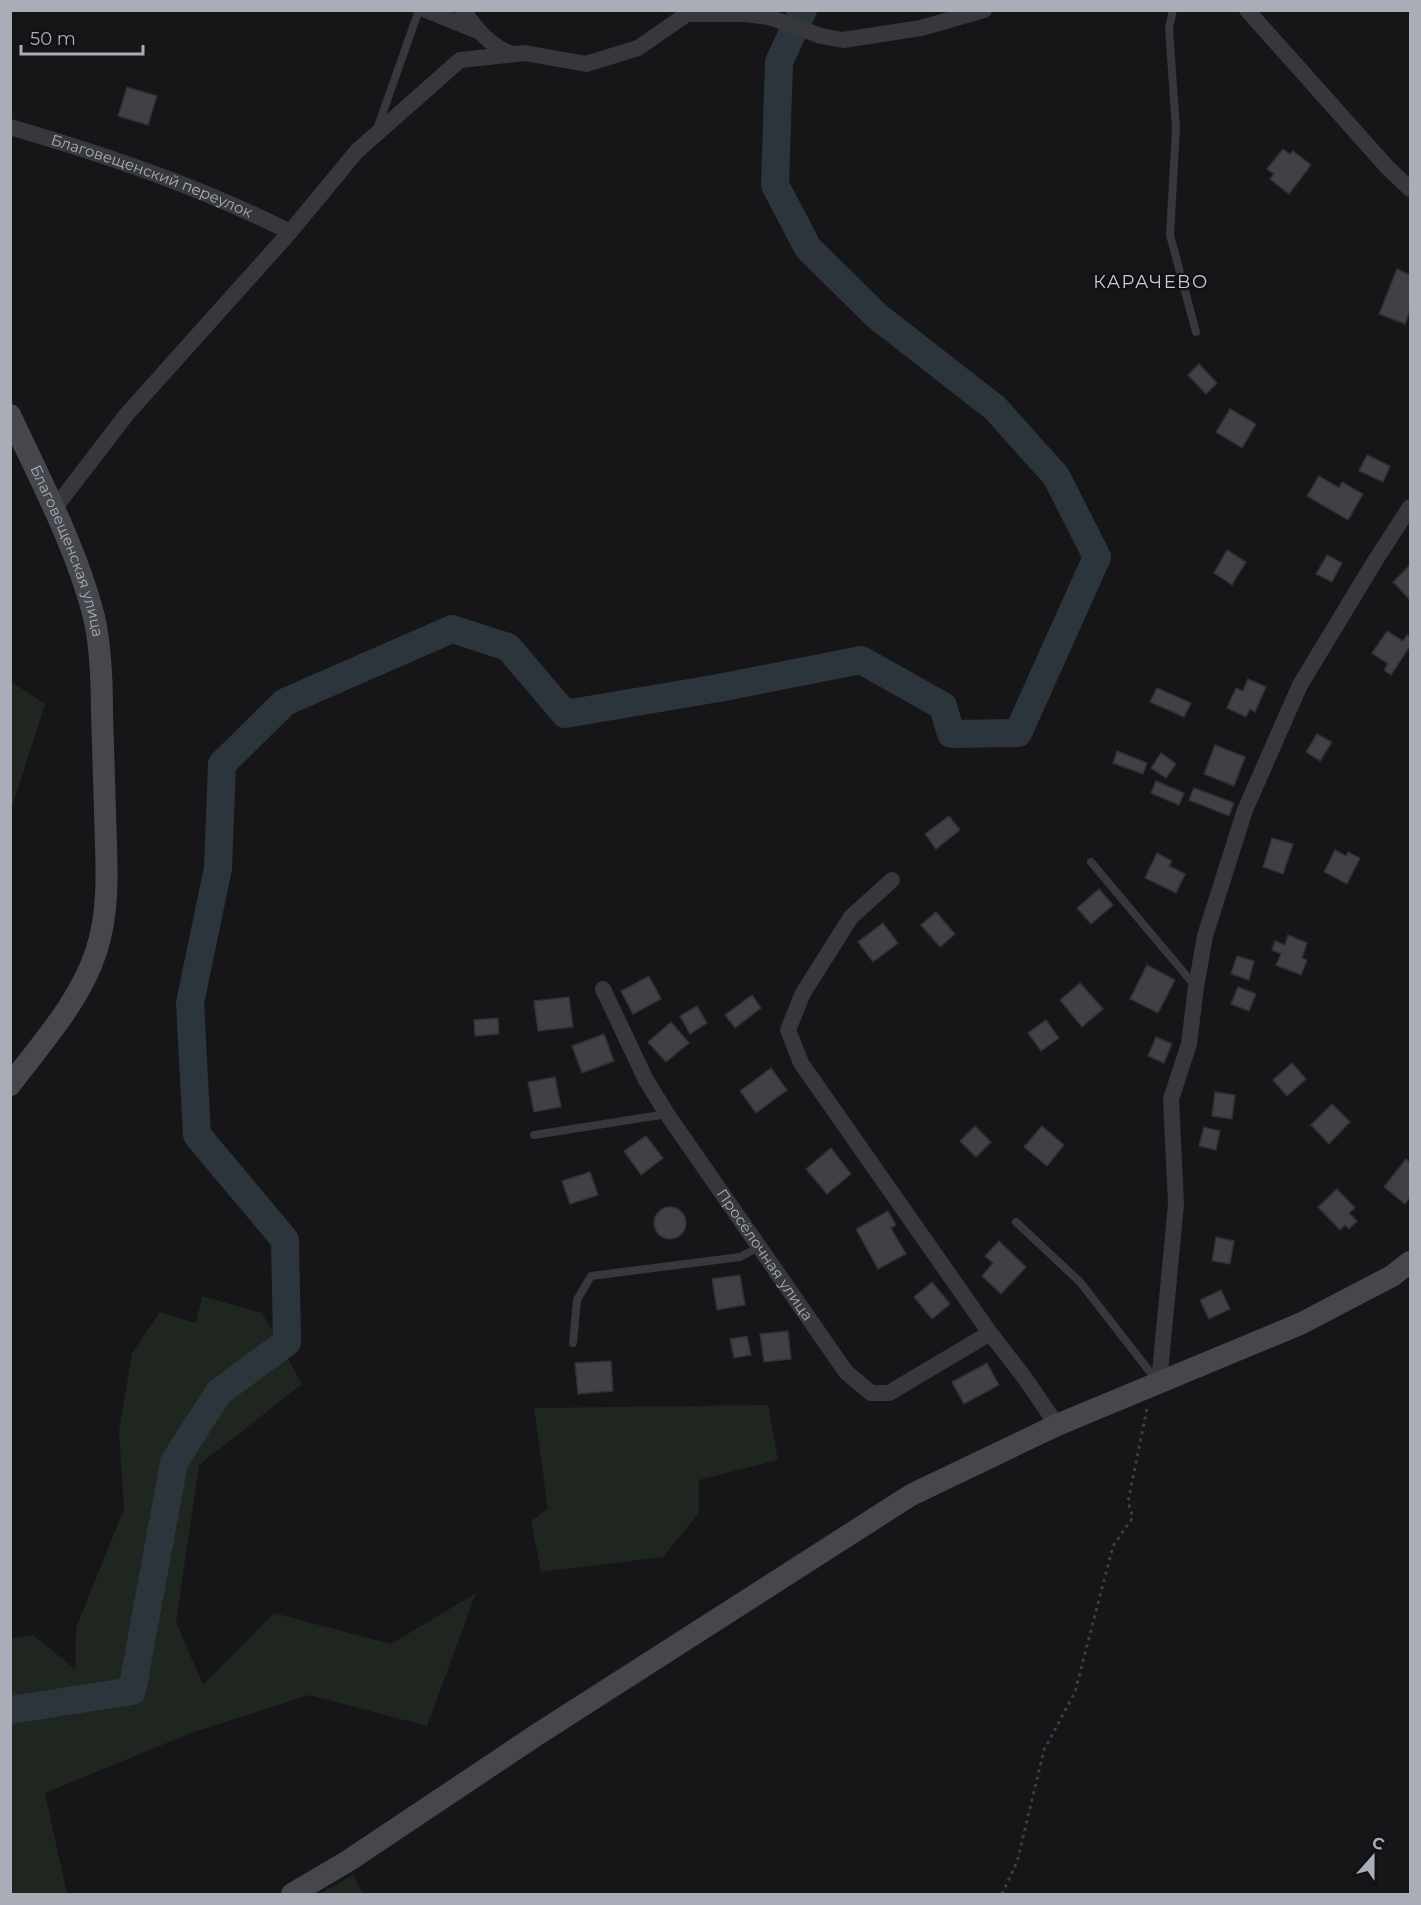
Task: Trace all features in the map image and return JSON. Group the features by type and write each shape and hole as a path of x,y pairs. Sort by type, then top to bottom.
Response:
{"street":[{"path":"426,10 478,31"},
{"path":"463,10 478,31 500,49 512,54"},
{"path":"54,509 127,414 290,232 357,151 460,60 525,52 586,64 638,48 687,12 769,17 821,36 843,40 910,30 984,10"},
{"path":"1248,10 1387,167 1410,189"},
{"name":"Благовещенский переулок","path":"10,127 100,154 239,207 290,232"},
{"name":"Благовещенская улица","path":"10,415 54,509 94,616 101,657 106,878 102,929 96,954 60,1019 10,1085"},
{"path":"1159,1383 1176,1204 1171,1099 1189,1044 1205,936 1245,810 1300,685 1410,507"},
{"path":"892,880 851,917 803,993 788,1030 801,1063 1057,1425"},
{"name":"Просёлочная улица","path":"603,989 646,1080 667,1114 846,1372 871,1393 889,1393 990,1333"},
{"path":"292,1894 348,1861 538,1734 911,1495 1057,1425 1336,1306 1392,1276 1410,1262"}],"lane":[{"path":"375,135 419,10"},
{"path":"1173,10 1168,28 1176,129 1170,234 1196,332"},
{"path":"1090,862 1196,987"},
{"path":"534,1134 667,1114"},
{"path":"1016,1222 1080,1282 1148,1366 1159,1383"},
{"path":"573,1342 577,1300 591,1276 740,1257 759,1247"}],"path":[{"path":"1002,1894 1017,1862 1044,1750 1075,1692 1113,1546 1133,1517 1128,1502 1146,1411 1159,1383"}],"shaded area":[{"path":"11,682 45,704 11,810"},
{"path":"202,1296 262,1313 302,1384 199,1465 176,1622 203,1685 274,1613 391,1644 476,1593 427,1726 309,1695 191,1733 45,1793 67,1894 11,1894 11,1639 33,1635 75,1669 76,1628 124,1509 119,1431 132,1353 160,1312 196,1323"},
{"path":"768,1405 778,1460 699,1480 699,1513 663,1557 541,1572 531,1521 548,1509 534,1408"},
{"path":"353,1875 363,1894 319,1894"}],"building":[{"path":"127,87 157,96 148,125 118,116"},
{"path":"1283,149 1290,154 1293,151 1311,165 1289,194 1270,179 1274,174 1267,169"},
{"path":"1397,269 1410,275 1410,310 1405,324 1379,314"},
{"path":"1199,364 1217,383 1206,394 1188,375"},
{"path":"1230,409 1256,424 1242,448 1216,432"},
{"path":"1367,455 1390,466 1383,482 1359,471"},
{"path":"1319,476 1339,488 1342,482 1363,494 1348,520 1307,496"},
{"path":"1227,550 1246,562 1232,585 1214,573"},
{"path":"1327,555 1342,563 1332,582 1316,574"},
{"path":"1410,565 1410,598 1409,599 1393,582"},
{"path":"1387,631 1403,641 1407,635 1410,637 1410,646 1391,675 1384,670 1388,664 1372,653"},
{"path":"1248,679 1266,687 1255,712 1250,709 1246,717 1227,708 1236,688 1243,691"},
{"path":"1157,688 1191,703 1184,717 1150,702"},
{"path":"1317,734 1332,742 1320,761 1306,752"},
{"path":"1215,745 1245,757 1234,786 1204,774"},
{"path":"1117,751 1147,763 1143,774 1113,763"},
{"path":"1161,753 1176,764 1166,778 1151,768"},
{"path":"1156,781 1184,793 1179,805 1151,793"},
{"path":"1194,788 1234,803 1229,816 1189,800"},
{"path":"949,816 960,830 936,849 925,834"},
{"path":"1272,838 1293,844 1283,874 1263,867"},
{"path":"1335,850 1346,856 1348,852 1360,858 1347,884 1324,872"},
{"path":"1157,853 1172,861 1169,866 1185,874 1176,893 1145,878"},
{"path":"1099,889 1113,905 1091,924 1077,908"},
{"path":"936,912 955,934 940,947 921,925"},
{"path":"883,923 898,943 873,962 858,942"},
{"path":"1288,935 1307,943 1302,958 1307,960 1301,975 1276,965 1281,954 1272,950 1275,941 1285,945"},
{"path":"1237,956 1254,961 1249,980 1231,974"},
{"path":"1147,965 1175,980 1158,1013 1130,999"},
{"path":"649,976 661,999 633,1014 621,991"},
{"path":"1080,983 1103,1009 1082,1027 1060,1000"},
{"path":"1238,987 1256,994 1249,1011 1231,1004"},
{"path":"752,995 761,1008 735,1028 725,1015"},
{"path":"569,997 573,1027 538,1031 534,1001"},
{"path":"697,1006 707,1023 690,1034 680,1016"},
{"path":"498,1018 499,1034 475,1036 474,1020"},
{"path":"1046,1020 1059,1038 1041,1051 1028,1033"},
{"path":"671,1022 689,1043 666,1062 648,1042"},
{"path":"604,1034 614,1061 582,1073 572,1046"},
{"path":"1156,1037 1172,1044 1164,1063 1148,1056"},
{"path":"1292,1063 1306,1079 1287,1096 1273,1080"},
{"path":"771,1068 787,1090 756,1113 740,1091"},
{"path":"555,1077 561,1107 534,1112 528,1082"},
{"path":"1215,1092 1235,1095 1232,1119 1212,1116"},
{"path":"1332,1104 1350,1122 1329,1144 1311,1125"},
{"path":"975,1126 991,1142 976,1157 960,1141"},
{"path":"1042,1126 1064,1145 1047,1166 1024,1147"},
{"path":"1204,1127 1220,1131 1216,1150 1199,1146"},
{"path":"646,1136 663,1158 641,1175 624,1151"},
{"path":"831,1148 851,1174 827,1194 806,1169"},
{"path":"1406,1159 1410,1163 1410,1197 1405,1204 1384,1187"},
{"path":"590,1172 598,1195 570,1204 562,1181"},
{"path":"1337,1189 1355,1208 1349,1213 1357,1221 1349,1229 1345,1225 1340,1230 1318,1207"},
{"path":"670,1207 681,1212 686,1223 681,1234 670,1239 659,1234 654,1223 659,1212"},
{"path":"888,1211 896,1225 891,1228 906,1254 878,1269 856,1229"},
{"path":"1216,1237 1234,1241 1230,1264 1212,1261"},
{"path":"999,1241 1026,1267 1001,1294 982,1276 993,1263 985,1256"},
{"path":"740,1275 745,1305 717,1310 712,1279"},
{"path":"932,1282 950,1304 932,1319 914,1297"},
{"path":"1221,1290 1230,1309 1209,1319 1200,1300"},
{"path":"788,1331 791,1359 764,1362 760,1334"},
{"path":"747,1336 751,1355 734,1358 730,1339"},
{"path":"611,1361 613,1391 578,1394 575,1363"},
{"path":"987,1363 999,1385 964,1404 952,1382"}],"waterway":[{"path":"10,1710 132,1691 174,1462 219,1392 287,1342 285,1240 197,1135 190,1003 218,868 222,764 285,702 452,629 508,647 565,714 719,688 861,660 943,706 951,734 1018,733 1097,557 1056,476 995,408 877,316 808,248 775,185 779,62 803,10"}],"district":[{"name":"КАРАЧЕВО","path":"1151,282"}]}
